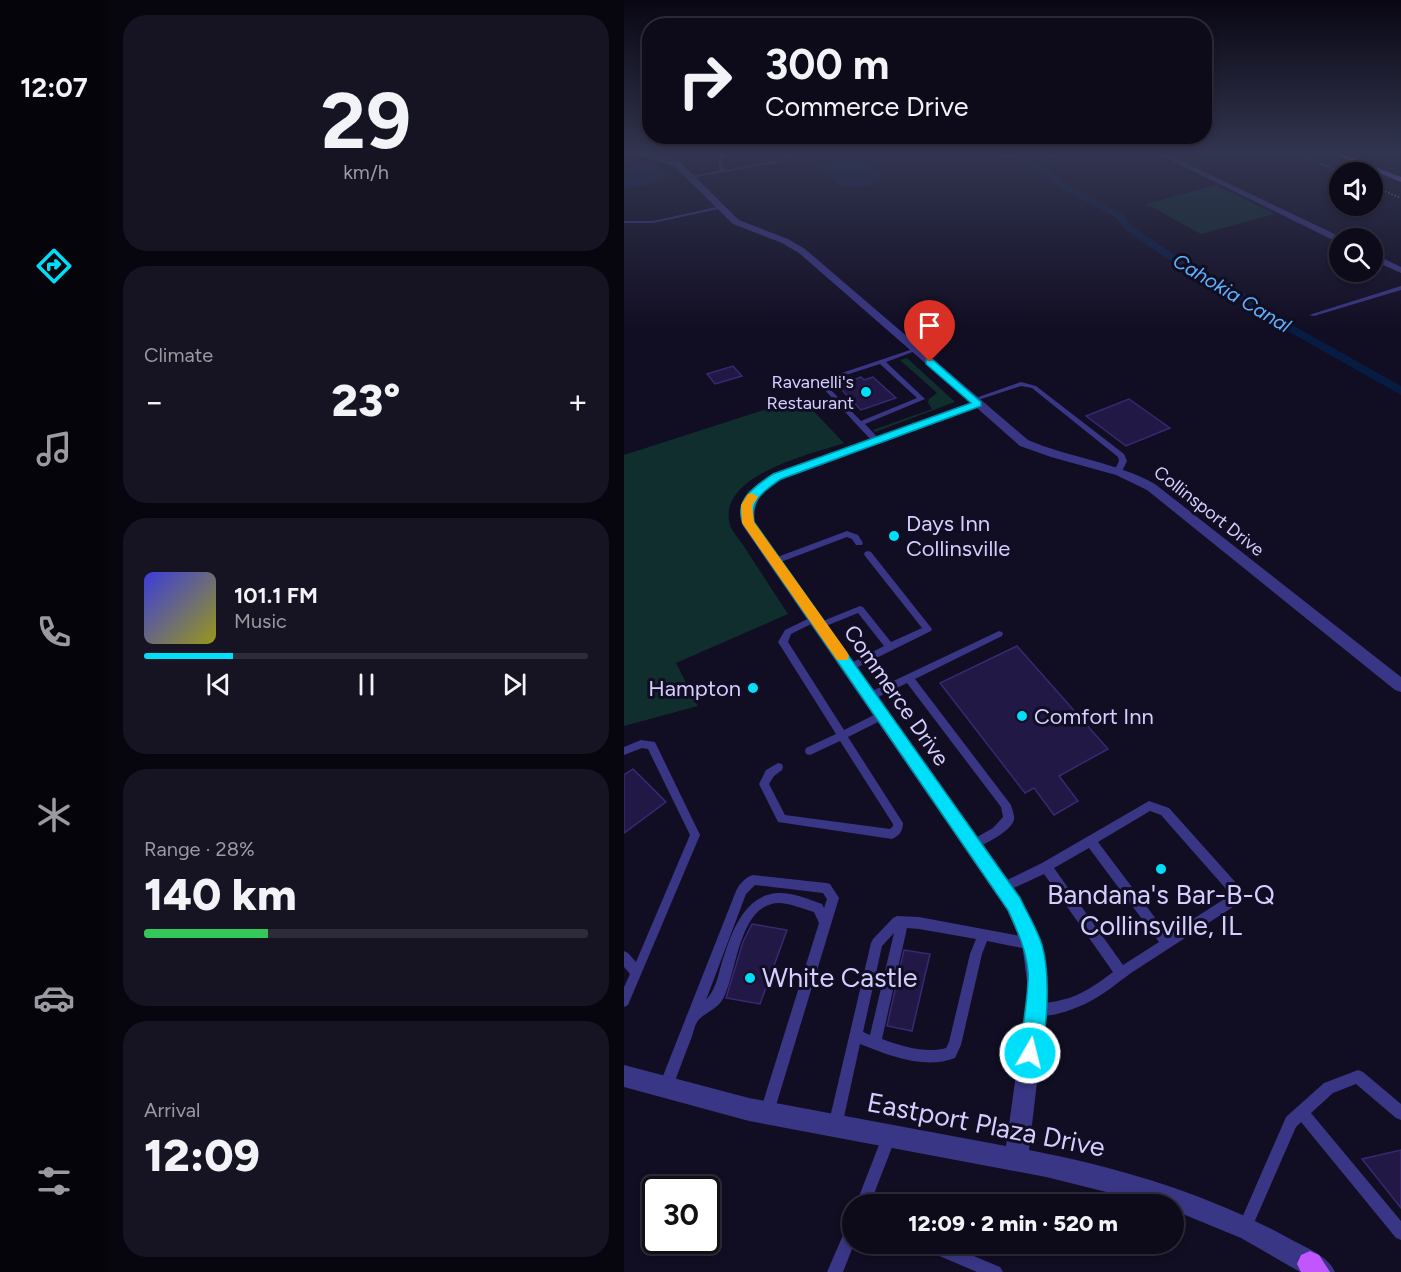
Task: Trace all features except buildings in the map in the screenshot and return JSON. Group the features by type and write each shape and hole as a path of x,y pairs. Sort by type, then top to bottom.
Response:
{"street":[{"name":"Collinsport Drive","path":"728,212 746,227 785,241 802,251 1024,443 1039,451 1118,471 1151,486 1401,686"},
{"path":"1282,212 1329,235"},
{"path":"1383,261 1401,270"},
{"name":"Commerce Drive","path":"975,402 777,477 758,490 746,505 748,523 974,844 1014,904 1032,944 1038,973 1036,1010 1016,1159"},
{"name":"Eastport Plaza Drive","path":"624,1076 665,1089 766,1114 1016,1159 1132,1184 1196,1204 1245,1227 1316,1269"}],"lane":[{"path":"624,221 653,222 697,212"},
{"path":"1312,315 1401,288"},
{"path":"877,441 824,386 824,380 915,350"},
{"path":"859,424 922,399 881,361"},
{"path":"975,402 1021,384 1034,387 1121,456 1123,460 1118,471"},
{"path":"775,561 847,534 859,543"},
{"path":"850,667 928,629 868,554"},
{"path":"778,767 770,773 764,784 782,819 892,834 898,828 898,823 783,642 788,632 860,609 890,647"},
{"path":"871,696 999,634"},
{"path":"909,678 1006,805 1009,818 997,831 974,844"},
{"path":"810,750 884,715"},
{"path":"624,751 641,744 651,745 696,835 624,1001"},
{"path":"1003,888 1046,867 1149,806 1165,811 1233,888 1232,901 1121,973 1099,992 1056,1009 1036,1010"},
{"path":"1090,842 1167,943"},
{"path":"1046,867 1121,973"},
{"path":"665,1089 742,891 753,880 826,888 832,898 766,1114"},
{"path":"693,1017 712,1003 719,994 743,920 755,906 776,898 795,901 818,908 825,922"},
{"path":"835,1127 877,943 900,922 919,923 1032,944"},
{"path":"874,1044 900,922"},
{"path":"855,1035 888,1049 938,1056 950,1053 955,1045 976,954 984,935"},
{"path":"624,957 637,973"},
{"path":"1245,1227 1291,1122 1329,1088 1358,1077 1401,1113"},
{"path":"1302,1112 1401,1233"},
{"path":"867,1194 889,1137"},
{"path":"835,1272 842,1254"},
{"path":"952,1254 995,1272"}],"green space":[{"path":"1161,212 1275,214 1201,234"},
{"path":"907,358 955,402 875,432 873,430 932,409 928,403 929,399 937,393 900,360"},
{"path":"801,398 844,443 770,469 751,480 737,493 730,508 731,528 788,614 676,663 698,706 624,726 624,455"}],"waterway":[{"name":"Cahokia Canal","path":"1113,212 1130,229 1205,280 1230,288 1274,319 1401,391"}],"slow traffic":[{"path":"752,497 746,505 748,523 842,656"}],"place":[{"name":"Ravanelli's Restaurant","path":"866,392"},
{"name":"Days Inn Collinsville","path":"894,536"},
{"name":"Hampton","path":"753,688"},
{"name":"Comfort Inn","path":"1022,716"},
{"name":"Bandana's Bar-B-Q Collinsville, IL","path":"1161,869"},
{"name":"White Castle","path":"750,978"}],"route":[{"path":"930,362 978,404 777,477 764,484 751,497 746,505 746,513 748,523 1014,904 1028,931 1038,973 1030,1053"}]}
